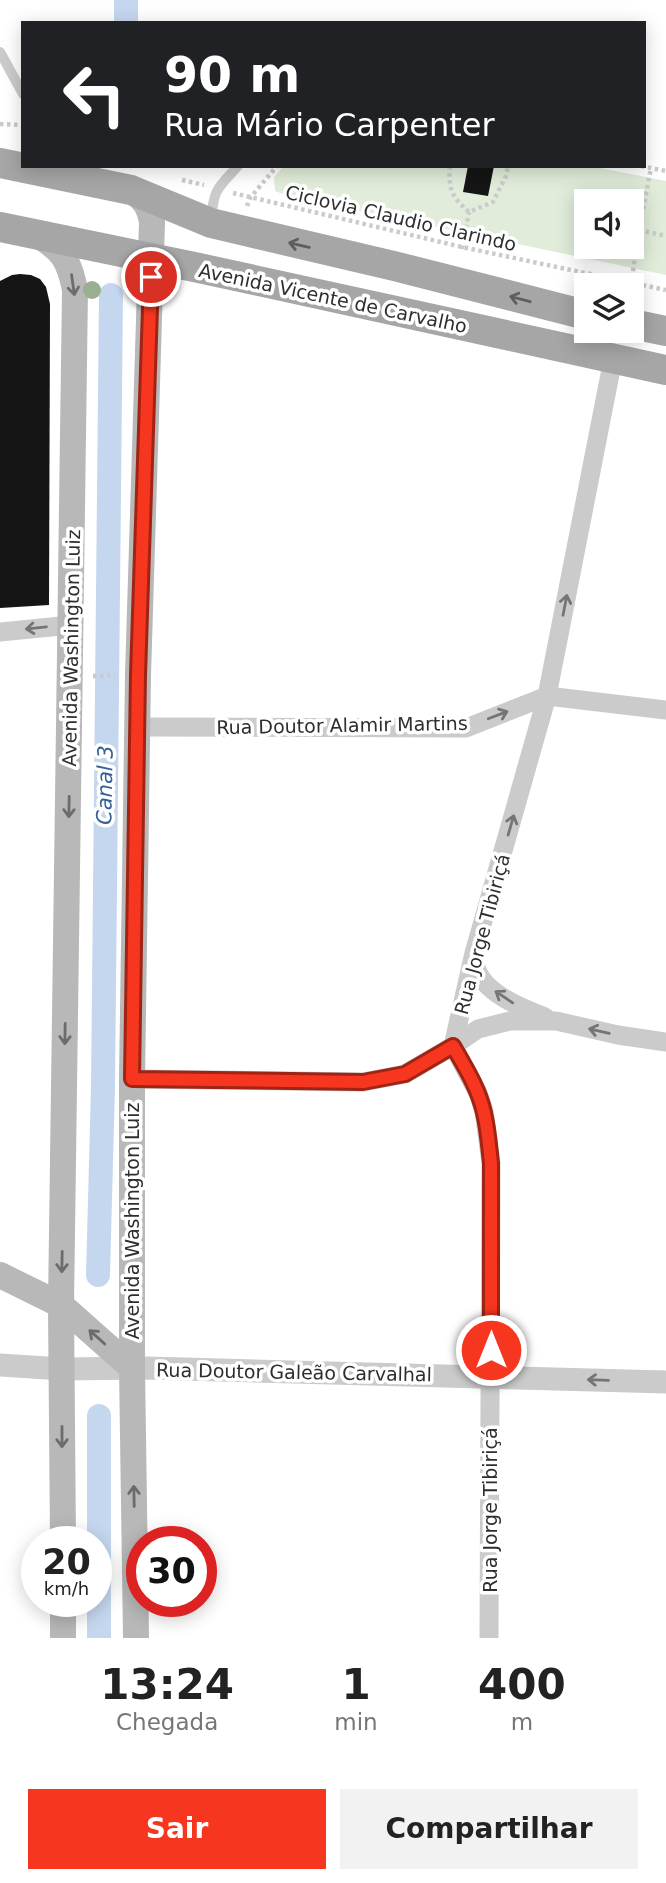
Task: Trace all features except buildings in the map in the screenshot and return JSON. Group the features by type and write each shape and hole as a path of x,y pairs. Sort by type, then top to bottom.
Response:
{"main road":[{"name":"Avenida Vicente de Carvalho","path":"0,163 21,166"},
{"name":"Avenida Vicente de Carvalho","path":"39,168 131,190 211,223 394,266 574,313"},
{"name":"Avenida Washington Luiz","path":"131,190 149,207 152,222 138,675 132,1079 136,1638"},
{"path":"0,216 22,219 35,234"},
{"name":"Avenida Vicente de Carvalho","path":"0,227 666,370"},
{"name":"Avenida Washington Luiz","path":"35,234 54,245 65,259 71,270 75,290 61,1305 63,1526"},
{"path":"644,326 666,331"},
{"path":"0,1275 61,1305 132,1368"},
{"path":"63,1617 63,1638"}],"street":[{"path":"0,239 17,234 35,234"},
{"name":"Rua Jorge Tibiriçá","path":"489,1638 491,1163 484,1111 478,1093 453,1046 474,953 547,696 613,359"},
{"path":"0,632 71,625"},
{"name":"Rua Doutor Alamir Martins","path":"139,727 466,728 547,696 666,710"},
{"path":"474,953 476,968 485,981 518,1006 556,1021 618,1035 666,1042"},
{"path":"132,1079 363,1082 405,1074 478,1029 490,1025 510,1021 556,1021"},
{"name":"Rua Doutor Galeão Carvalhal","path":"0,1365 62,1369 132,1368 666,1382"}],"lane":[{"path":"0,52 21,90"},
{"path":"211,223 213,198 217,189 236,168"}],"path":[{"path":"0,124 21,125"},
{"path":"646,167 666,171"},
{"path":"246,211 250,198 275,168"},
{"path":"450,168 453,198 469,212"},
{"path":"469,212 493,202 508,168"},
{"path":"644,204 651,168"},
{"name":"Ciclovia Claudio Clarindo","path":"177,179 581,273"},
{"path":"460,256 469,212"},
{"path":"644,231 666,236"},
{"name":"Ciclovia Claudio Clarindo","path":"644,286 666,290"},
{"path":"71,676 138,675"}],"green space":[{"path":"282,168 600,168 666,181 666,275 589,259 644,259 644,189 574,189 574,256 288,196 275,191 274,177"}],"waterway":[{"name":"Canal 3","path":"126,0 126,21"},
{"name":"Canal 3","path":"98,1275 103,1087 111,295"},
{"name":"Canal 3","path":"99,1416 99,1638"}],"route":[{"path":"151,277 138,675 132,1079 363,1082 405,1074 453,1046 478,1093 489,1138 491,1350"}]}
